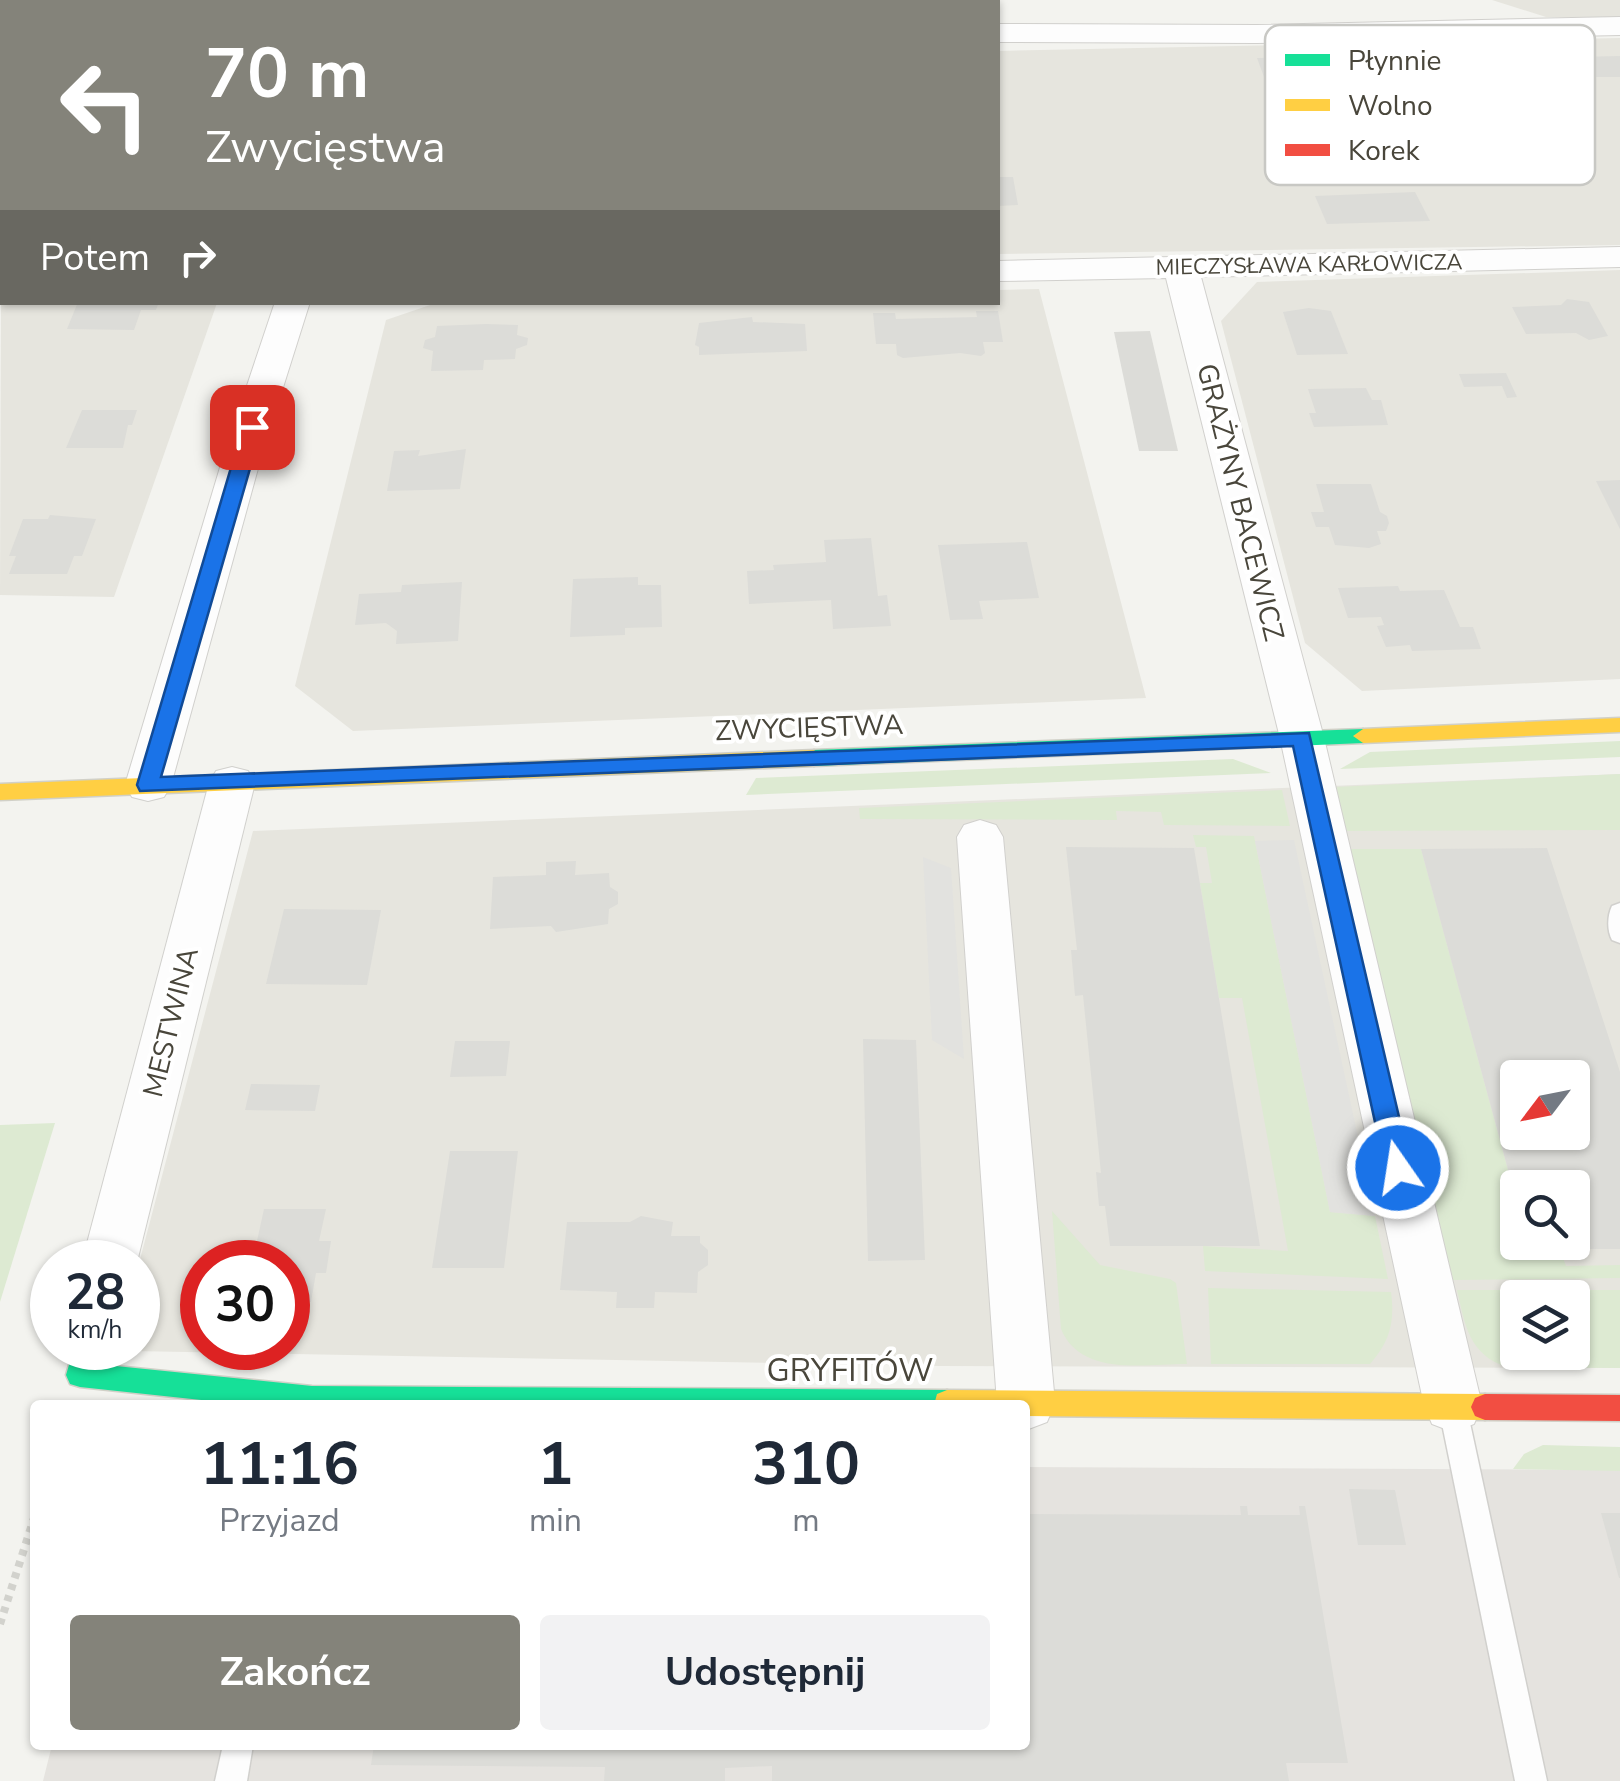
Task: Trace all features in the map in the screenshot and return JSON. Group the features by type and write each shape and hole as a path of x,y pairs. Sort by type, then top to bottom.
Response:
{"street":[{"path":"1459,0 1488,25"},
{"path":"1595,26 1620,26"},
{"path":"1000,34 1265,34"},
{"name":"MIECZYSŁAWA KARŁOWICZA","path":"1000,270 1620,258"},
{"name":"GRAŻYNY BACEWICZ","path":"1181,266 1302,738 1452,1406"},
{"path":"148,785 244,454 292,305"},
{"name":"ZWYCIĘSTWA","path":"0,792 1620,725"},
{"name":"MESTWINA","path":"115,1240 232,782"},
{"path":"980,837 1026,1400"},
{"name":"GRYFITÓW","path":"81,1370 80,1375 294,1400"},
{"name":"GRYFITÓW","path":"1030,1404 1620,1408"}],"lane":[{"path":"1620,912 1620,934"},
{"path":"1452,1406 1530,1781"},
{"path":"231,1781 237,1750"}],"path":[{"path":"0,1624 30,1531"}],"shaded area":[{"path":"1492,0 1620,0 1620,17 1546,17"},
{"path":"1620,38 1620,245 1000,254 1000,51 1265,45 1265,185 1595,185 1595,39"},
{"path":"1620,270 1620,679 1362,691 1305,643 1221,321 1257,282"},
{"path":"1039,289 1146,698 353,731 295,686 386,320 430,305 1000,305 1000,290"},
{"path":"1,305 216,305 114,597 0,595"},
{"path":"1620,774 1620,1368 1590,1368 1590,1280 1500,1280 1500,1368 940,1366 310,1354 310,1240 180,1240 180,1352 160,1352 160,1240 145,1240 253,831"},
{"path":"1294,840 1375,1216 1330,1212 1255,841"},
{"path":"923,857 951,868 964,1059 932,1040"},
{"path":"1030,1467 1620,1470 1620,1781 43,1781 51,1750 1030,1750"}],"green space":[{"path":"1620,741 1620,757 1340,769 1370,752"},
{"path":"1233,759 1271,773 746,795 756,778"},
{"path":"1620,774 1620,830 1344,831 1335,787"},
{"path":"1282,790 1290,826 1164,825 1161,812 1116,811 1117,820 860,819 859,808"},
{"path":"1193,835 1254,836 1330,1212 1375,1216 1388,1279 1205,1271 1203,1246 1288,1251 1242,998 1219,998 1200,883 1212,883 1206,847 1196,847"},
{"path":"1349,849 1421,849 1508,1170 1500,1170 1500,1260 1564,1260 1566,1266 1620,1265 1620,1278 1453,1280"},
{"path":"55,1123 0,1302 0,1125"},
{"path":"1052,1211 1100,1265 1176,1283 1187,1364 1116,1365 1083,1355 1070,1344 1061,1329"},
{"path":"1208,1288 1391,1292 1391,1322 1382,1347 1370,1364 1211,1364"},
{"path":"1457,1290 1500,1290 1500,1364 1484,1355 1466,1327"},
{"path":"1590,1290 1620,1290 1620,1368 1590,1368"},
{"path":"1543,1445 1620,1447 1620,1471 1513,1469 1524,1454"}],"building":[{"path":"1620,56 1620,77 1595,77 1595,57"},
{"path":"1257,58 1265,58 1265,77 1264,77"},
{"path":"1000,177 1013,177 1018,205 1000,206"},
{"path":"1415,192 1430,221 1327,224 1315,196"},
{"path":"1567,299 1589,302 1608,336 1589,340 1576,333 1526,334 1512,307 1561,305"},
{"path":"77,305 158,305 156,310 141,310 134,330 67,329"},
{"path":"1309,308 1331,311 1348,354 1297,355 1283,312"},
{"path":"976,311 998,311 1003,342 983,342 985,353 981,356 960,353 903,358 897,355 896,344 876,344 873,313 895,313 896,319 977,317"},
{"path":"752,317 753,322 805,324 807,351 699,355 695,345 699,323"},
{"path":"518,325 517,335 528,338 527,345 516,349 515,359 484,360 483,370 431,371 433,351 423,348 425,340 435,337 437,326"},
{"path":"1150,331 1178,451 1139,451 1114,332"},
{"path":"1506,373 1517,397 1507,398 1502,386 1464,387 1459,374"},
{"path":"1366,388 1372,400 1381,400 1388,425 1314,427 1309,413 1316,413 1308,389"},
{"path":"82,410 137,410 132,425 128,425 123,448 66,448"},
{"path":"466,449 460,489 387,491 394,451 420,450 418,456"},
{"path":"1620,480 1620,529 1596,481"},
{"path":"1316,484 1371,484 1380,512 1389,523 1386,531 1377,531 1381,544 1369,548 1335,545 1329,527 1316,527 1311,512 1324,512"},
{"path":"50,515 96,519 82,556 74,556 67,574 9,574 16,556 9,556 23,519 48,519"},
{"path":"871,538 878,596 887,595 891,626 833,629 831,600 749,604 747,571 774,570 773,565 826,562 824,540"},
{"path":"1027,542 1039,598 979,601 983,619 950,620 938,545"},
{"path":"638,577 638,585 661,585 662,627 625,628 625,635 570,637 573,579"},
{"path":"462,582 458,641 396,644 397,631 386,623 355,625 359,594 401,592 402,585"},
{"path":"1398,586 1400,591 1444,590 1460,627 1473,627 1481,649 1412,651 1410,645 1386,647 1377,626 1384,625 1381,617 1348,618 1338,588"},
{"path":"1066,847 1194,848 1260,1246 1110,1246 1105,1206 1099,1206 1096,1172 1101,1173 1083,995 1075,996 1071,950 1077,950"},
{"path":"1547,848 1620,1072 1620,1249 1590,1249 1590,1170 1508,1170 1503,1150 1590,1150 1590,1060 1500,1060 1500,1140 1421,849"},
{"path":"576,861 575,875 609,873 610,887 618,892 618,904 609,909 608,924 556,932 551,926 490,929 493,877 546,875 546,862"},
{"path":"284,909 381,910 367,985 266,984"},
{"path":"863,1039 916,1040 925,1260 868,1261"},
{"path":"455,1041 510,1041 506,1076 450,1077"},
{"path":"251,1084 320,1085 315,1111 245,1110"},
{"path":"450,1151 518,1151 504,1268 432,1268"},
{"path":"264,1209 326,1209 319,1241 331,1241 326,1273 316,1273 311,1302 310,1240 257,1240"},
{"path":"641,1216 673,1222 671,1236 700,1236 700,1243 708,1250 708,1265 698,1272 697,1293 655,1292 654,1308 616,1308 617,1292 560,1290 567,1222 630,1222"},
{"path":"1349,1489 1395,1490 1406,1545 1358,1545"},
{"path":"1240,1506 1247,1506 1248,1515 1300,1515 1299,1506 1305,1506 1348,1763 1286,1763 1289,1781 772,1781 772,1766 725,1768 725,1781 604,1781 605,1767 371,1765 373,1750 1030,1750 1030,1514 1241,1515"},
{"path":"1601,1513 1620,1513 1620,1578 1619,1578"}],"traffic: fast":[{"path":"814,758 1363,736"},
{"path":"81,1370 80,1375 312,1399 471,1400"}],"traffic: slow":[{"path":"1363,736 1620,725"},
{"path":"0,792 814,758"},
{"path":"1030,1404 1485,1407"}],"traffic: jam":[{"path":"1485,1407 1620,1408"}],"route":[{"path":"252,427 148,785 1302,738 1398,1168"}]}
